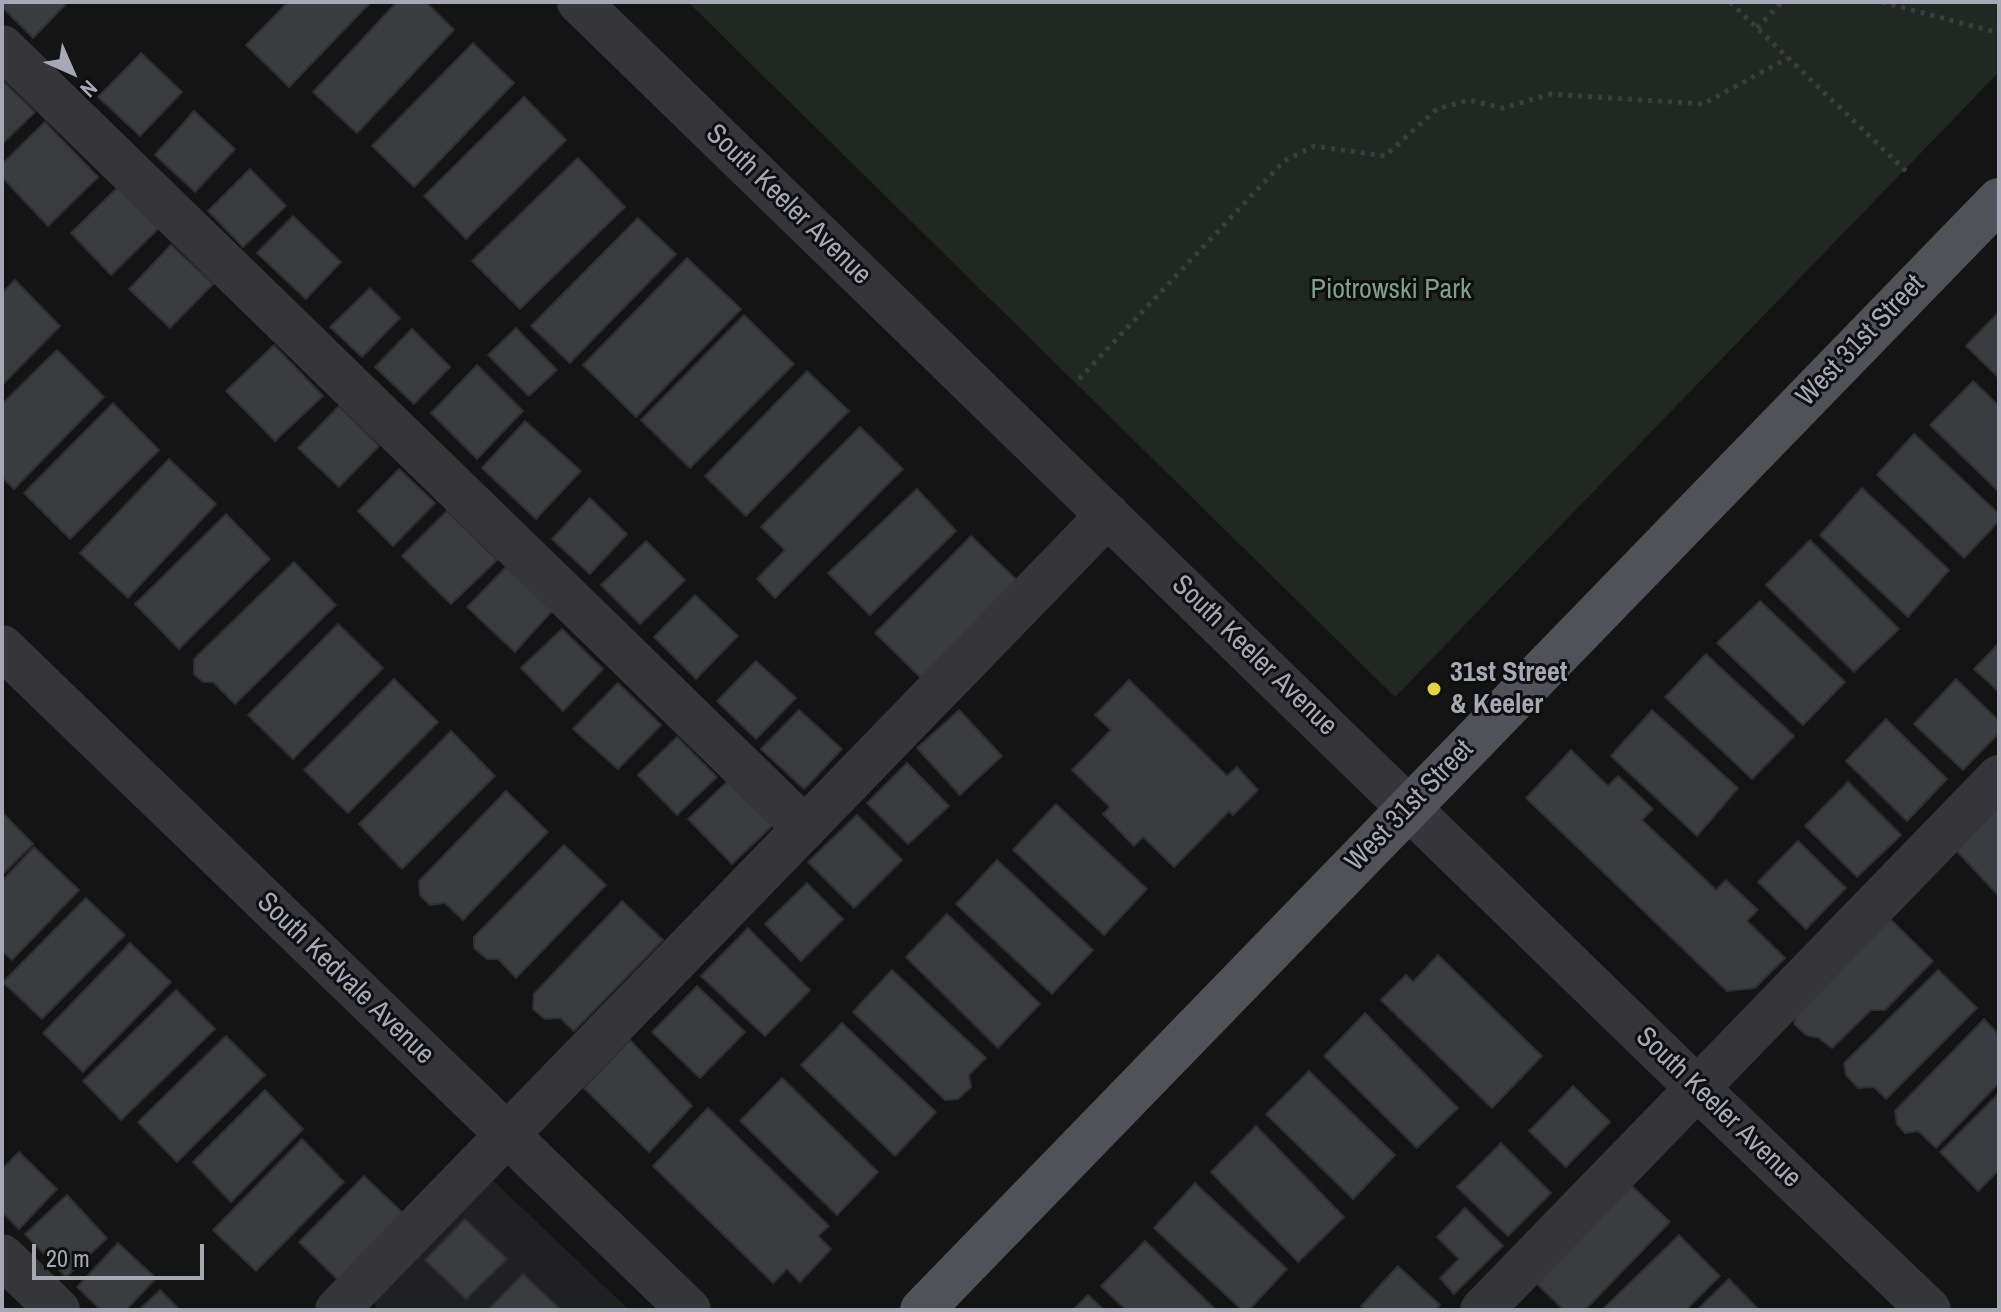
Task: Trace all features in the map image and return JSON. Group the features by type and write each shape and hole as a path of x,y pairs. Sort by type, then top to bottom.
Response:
{"main road":[{"name":"West 31st Street","path":"922,1310 1999,200"}],"street":[{"name":"South Keeler Avenue","path":"579,2 1929,1310"},
{"path":"2,47 805,828"},
{"path":"337,1310 1108,515"},
{"name":"South Kedvale Avenue","path":"2,647 689,1310"},
{"path":"1482,1310 1999,777"},
{"path":"2,1256 58,1310"}],"path":[{"path":"1730,2 1909,174"},
{"path":"1757,28 1782,2"},
{"path":"1882,2 1999,33"},
{"path":"1079,379 1284,161 1314,146 1385,156 1437,109 1469,100 1503,108 1551,94 1703,104 1788,58"}],"shaded area":[{"path":"478,1166 629,1310 380,1310 358,1288"}],"green space":[{"name":"Piotrowski Park","path":"688,2 1999,2 1999,72 1395,697"}],"building":[{"path":"2,2 68,2 33,38 2,7"},
{"path":"288,2 371,2 289,87 246,45"},
{"path":"397,2 426,2 454,30 357,133 313,92"},
{"path":"473,43 514,83 414,187 372,146"},
{"path":"141,53 182,92 140,136 98,97"},
{"path":"2,80 35,112 2,144"},
{"path":"524,97 566,140 466,239 424,196"},
{"path":"194,111 235,149 195,192 155,155"},
{"path":"45,122 98,177 48,226 2,177 2,164"},
{"path":"578,158 625,207 520,309 472,261"},
{"path":"250,169 286,206 243,247 208,211"},
{"path":"119,186 160,227 111,275 71,233"},
{"path":"293,216 341,262 306,299 257,253"},
{"path":"638,218 676,254 570,363 531,326"},
{"path":"171,245 213,284 170,328 129,289"},
{"path":"687,258 741,309 636,417 583,365"},
{"path":"15,280 60,326 2,385 2,293"},
{"path":"370,288 400,318 362,357 330,327"},
{"path":"1999,312 1999,378 1966,346"},
{"path":"744,315 794,364 690,468 641,420"},
{"path":"516,328 557,370 529,396 488,355"},
{"path":"412,329 450,367 414,404 375,367"},
{"path":"274,345 323,396 275,441 226,391"},
{"path":"57,350 104,397 14,489 2,477 2,404"},
{"path":"477,365 523,411 477,459 431,413"},
{"path":"807,371 849,411 746,516 705,476"},
{"path":"1973,381 1999,406 1999,492 1930,425"},
{"path":"113,403 159,450 70,539 24,493"},
{"path":"339,406 379,446 339,487 298,448"},
{"path":"525,421 581,471 536,519 482,468"},
{"path":"860,427 903,469 775,598 757,579 785,550 761,527"},
{"path":"1914,434 1999,514 1999,521 1964,558 1877,475"},
{"path":"169,459 216,504 128,598 80,553"},
{"path":"399,469 435,503 393,546 358,511"},
{"path":"1862,488 1949,570 1908,617 1820,535"},
{"path":"917,489 956,531 870,615 828,573"},
{"path":"590,498 627,534 590,574 552,539"},
{"path":"447,511 497,560 451,604 402,556"},
{"path":"226,514 270,559 179,649 135,604"},
{"path":"971,536 1018,581 921,678 875,633"},
{"path":"1810,540 1899,629 1854,672 1766,585"},
{"path":"646,541 685,580 640,624 601,585"},
{"path":"294,562 336,605 235,704 213,682 203,682 194,674 194,659"},
{"path":"506,567 553,610 515,652 467,607"},
{"path":"695,595 738,636 696,679 654,637"},
{"path":"1760,601 1845,682 1803,725 1717,643"},
{"path":"338,624 383,668 293,759 248,715"},
{"path":"562,629 603,669 563,711 521,668"},
{"path":"1999,643 1999,692 1974,669"},
{"path":"1706,654 1794,736 1752,779 1665,697"},
{"path":"756,661 796,698 756,739 717,701"},
{"path":"394,679 438,722 348,813 304,770"},
{"path":"1956,679 1999,721 1999,733 1963,770 1914,724"},
{"path":"1129,680 1227,776 1237,767 1258,790 1233,815 1229,811 1174,867 1143,837 1134,846 1103,814 1110,807 1072,770 1111,730 1095,715"},
{"path":"618,683 661,725 618,769 573,729"},
{"path":"799,710 842,749 804,789 761,749"},
{"path":"959,710 1002,756 960,795 917,748"},
{"path":"1652,710 1738,788 1697,836 1611,756"},
{"path":"1886,719 1947,779 1907,821 1846,761"},
{"path":"451,731 495,776 402,869 359,824"},
{"path":"677,737 717,777 677,815 638,775"},
{"path":"1571,750 1608,786 1618,776 1653,809 1642,820 1716,890 1726,880 1758,910 1747,921 1785,958 1755,988 1727,991 1526,798"},
{"path":"907,763 949,806 908,844 867,803"},
{"path":"730,779 774,824 732,864 688,819"},
{"path":"1848,782 1901,835 1857,877 1805,826"},
{"path":"506,791 548,832 463,920 445,903 430,905 420,895 419,881"},
{"path":"1999,803 1999,892 1997,894 1953,847"},
{"path":"1056,804 1147,889 1104,935 1013,850"},
{"path":"2,812 33,844 2,875"},
{"path":"857,815 902,860 854,908 808,862"},
{"path":"1798,841 1846,888 1806,929 1758,882"},
{"path":"564,845 606,885 516,978 498,959 487,959 474,948 474,937"},
{"path":"34,847 79,890 12,960 2,951 2,881"},
{"path":"997,860 1093,950 1052,994 956,904"},
{"path":"807,883 843,919 801,961 765,924"},
{"path":"86,898 125,935 42,1019 3,982"},
{"path":"622,901 663,940 574,1031 560,1018 545,1019 533,1009 534,994"},
{"path":"947,914 1040,1004 998,1048 906,957"},
{"path":"1887,916 1933,961 1885,1010 1871,1010 1832,1048 1819,1038 1806,1035 1794,1024 1797,1009"},
{"path":"748,928 810,990 765,1036 701,976"},
{"path":"130,943 171,982 83,1072 43,1033"},
{"path":"1438,955 1542,1056 1492,1108 1381,1000 1406,975 1413,982"},
{"path":"892,970 986,1058 969,1075 971,1087 958,1099 945,1100 853,1012"},
{"path":"1938,970 1977,1008 1886,1099 1874,1087 1858,1088 1846,1075 1844,1063"},
{"path":"697,986 745,1032 700,1078 652,1032"},
{"path":"176,990 215,1029 121,1120 83,1081"},
{"path":"1365,1013 1458,1108 1417,1148 1324,1056"},
{"path":"1984,1019 1999,1035 1999,1083 1936,1148 1918,1131 1905,1133 1897,1124 1895,1111"},
{"path":"842,1023 936,1112 895,1156 801,1065"},
{"path":"226,1036 265,1075 177,1162 138,1122"},
{"path":"630,1040 692,1106 649,1152 584,1088"},
{"path":"1309,1071 1395,1155 1353,1199 1266,1114"},
{"path":"782,1078 878,1172 837,1215 740,1121"},
{"path":"1573,1086 1610,1122 1566,1167 1529,1131"},
{"path":"265,1090 303,1129 231,1202 193,1162"},
{"path":"1999,1093 1999,1170 1978,1191 1940,1152"},
{"path":"708,1108 829,1226 818,1236 831,1249 800,1282 787,1269 773,1283 653,1166"},
{"path":"1256,1126 1344,1217 1298,1262 1211,1172"},
{"path":"302,1139 344,1182 256,1271 213,1230"},
{"path":"1501,1143 1551,1193 1508,1236 1457,1187"},
{"path":"19,1152 57,1189 19,1229 2,1212 2,1169"},
{"path":"364,1176 404,1214 339,1281 299,1242"},
{"path":"1195,1183 1287,1269 1249,1310 1242,1310 1154,1228"},
{"path":"1632,1186 1670,1222 1585,1310 1564,1310 1536,1283"},
{"path":"67,1195 107,1238 66,1277 25,1234"},
{"path":"1465,1208 1503,1246 1454,1294 1440,1278 1459,1259 1437,1237"},
{"path":"465,1219 507,1259 466,1299 425,1260"},
{"path":"1679,1235 1720,1276 1686,1310 1602,1310"},
{"path":"1145,1241 1216,1310 1126,1310 1101,1286"},
{"path":"118,1243 156,1278 126,1310 101,1310 77,1287"},
{"path":"1398,1266 1440,1305 1436,1310 1364,1310 1361,1306"},
{"path":"523,1274 561,1310 488,1310"},
{"path":"1729,1279 1759,1310 1697,1310"},
{"path":"160,1290 180,1310 139,1310"},
{"path":"1088,1295 1104,1310 1073,1310"}],"place":[{"name":"31st Street & Keeler","path":"1434,689"}]}
